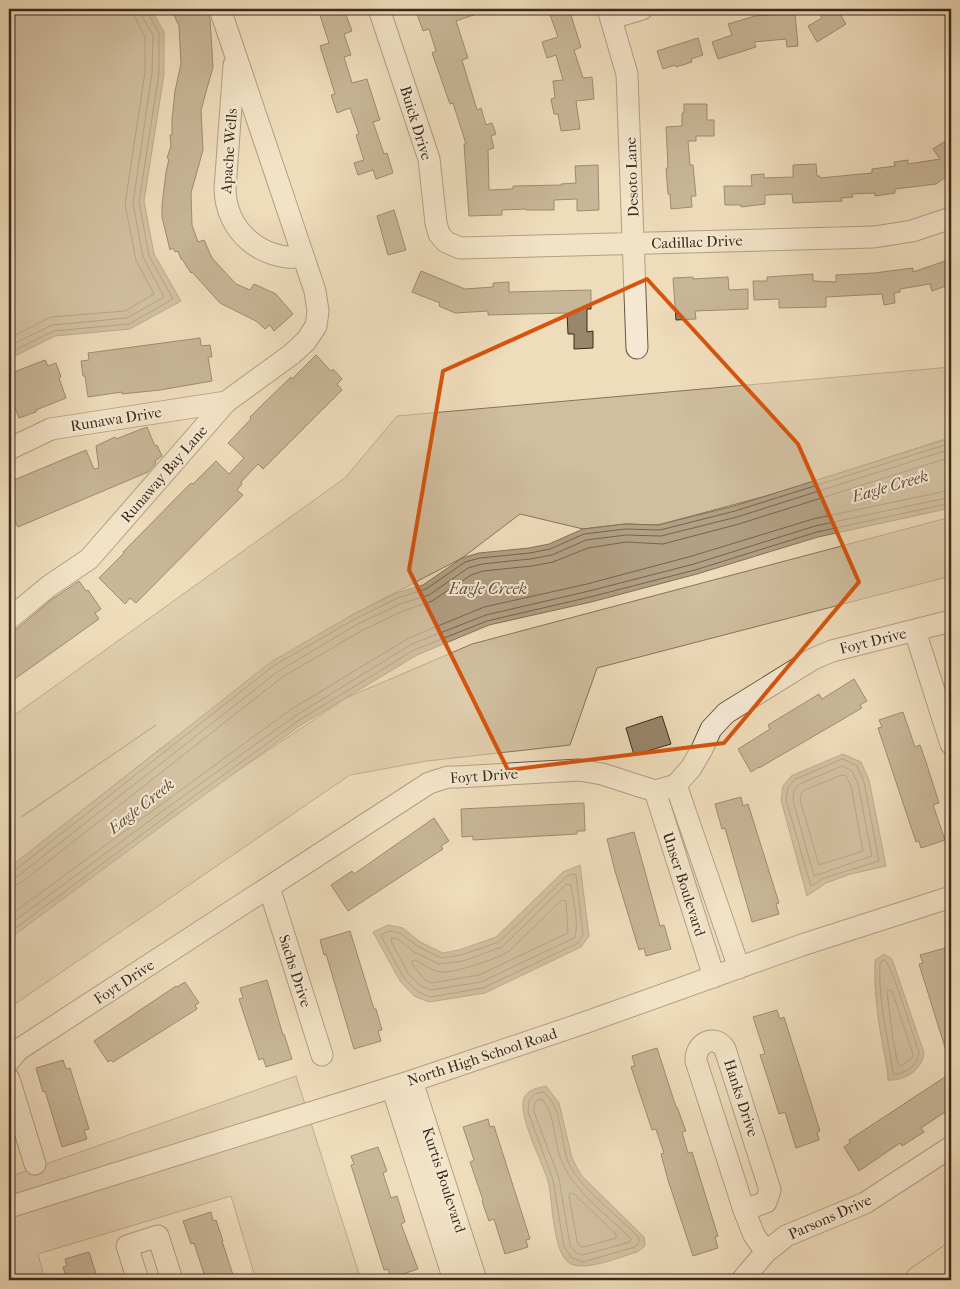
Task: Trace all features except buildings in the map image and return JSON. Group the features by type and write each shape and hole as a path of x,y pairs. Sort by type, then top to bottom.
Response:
{"highway":[{"path":"919,1280 951,1258"}],"street":[{"name":"Apache Wells","path":"220,9 317,301 316,326"},
{"name":"Buick Drive","path":"379,9 429,159 436,223 442,239"},
{"path":"610,13 642,9"},
{"name":"Desoto Lane","path":"610,13 627,74 637,348"},
{"name":"Apache Wells","path":"235,54 225,188 226,203 230,215 239,232 260,249 283,257 303,257"},
{"name":"Cadillac Drive","path":"442,239 450,245 460,248 880,236 912,231 951,218"},
{"name":"Runaway Bay Lane","path":"9,619 49,586 89,559 226,402 292,354 306,341 316,326"},
{"name":"Runawa Drive","path":"9,449 51,429 226,402"},
{"name":"Foyt Drive","path":"676,785 691,768 711,728 726,713 822,655 951,621"},
{"path":"915,631 951,744"},
{"name":"Foyt Drive","path":"9,1061 18,1050 421,788 438,780 458,776 579,770 602,774 655,791"},
{"path":"655,791 676,785"},
{"name":"Unser Boulevard","path":"676,785 739,968"},
{"name":"Unser Boulevard","path":"655,791 714,977"},
{"name":"Sachs Drive","path":"269,887 322,1055"},
{"name":"North High School Road","path":"9,1206 412,1081 584,1023 802,945 951,897"},
{"name":"Hanks Drive","path":"744,1210 766,1202 770,1190 725,1049 720,1044 711,1041 700,1046 696,1055 696,1061 744,1210 754,1235 766,1252"},
{"path":"9,1079 35,1164"},
{"name":"Kurtis Boulevard","path":"412,1081 436,1192 476,1280"},
{"path":"392,1087 436,1192 454,1280"},
{"name":"Parsons Drive","path":"742,1280 766,1252 795,1231 857,1207 874,1198 951,1147"},
{"path":"138,1280 127,1246 158,1236 172,1280"}],"highlighted area":[{"path":"647,279 798,444 859,582 724,743 508,770 409,570 443,371"}],"shaded area":[{"path":"951,367 951,437 781,492 658,525 625,524 583,529 520,514 462,558 352,615 160,749 9,868 9,719 345,478 397,416","holes":["156,725 22,817 22,816"]},
{"path":"951,517 951,576 597,668 570,745 427,761 350,775 9,1008 9,924 346,698 472,644"},
{"path":"296,1076 361,1280 256,1280 231,1196 38,1254 45,1280 9,1280 9,1177"}],"water":[{"path":"9,9 151,9 164,32 164,74 144,201 154,254 181,301 130,329 55,336 9,359"},
{"name":"Eagle Creek","path":"951,438 951,508 818,537 697,574 591,602 489,625 417,655 301,725 9,939 9,868 271,662 352,615 396,593 423,585 462,558 479,553 549,544 583,529 625,524 658,525 734,506"},
{"path":"843,754 861,762 869,780 886,866 851,874 826,883 807,896 781,800 783,786 791,776"},
{"path":"580,865 589,936 581,947 485,993 429,1002 414,996 400,981 373,932 388,925 403,928 420,942 443,953 459,950 496,937 563,872"},
{"path":"884,954 892,959 924,1053 920,1065 912,1073 901,1079 894,1080 888,1080 876,1001 875,960"},
{"path":"546,1086 559,1103 572,1158 581,1175 644,1237 645,1246 637,1252 594,1265 578,1266 571,1264 565,1259 560,1250 554,1226 548,1181 527,1127 523,1106 524,1098 528,1093 534,1089"}]}
